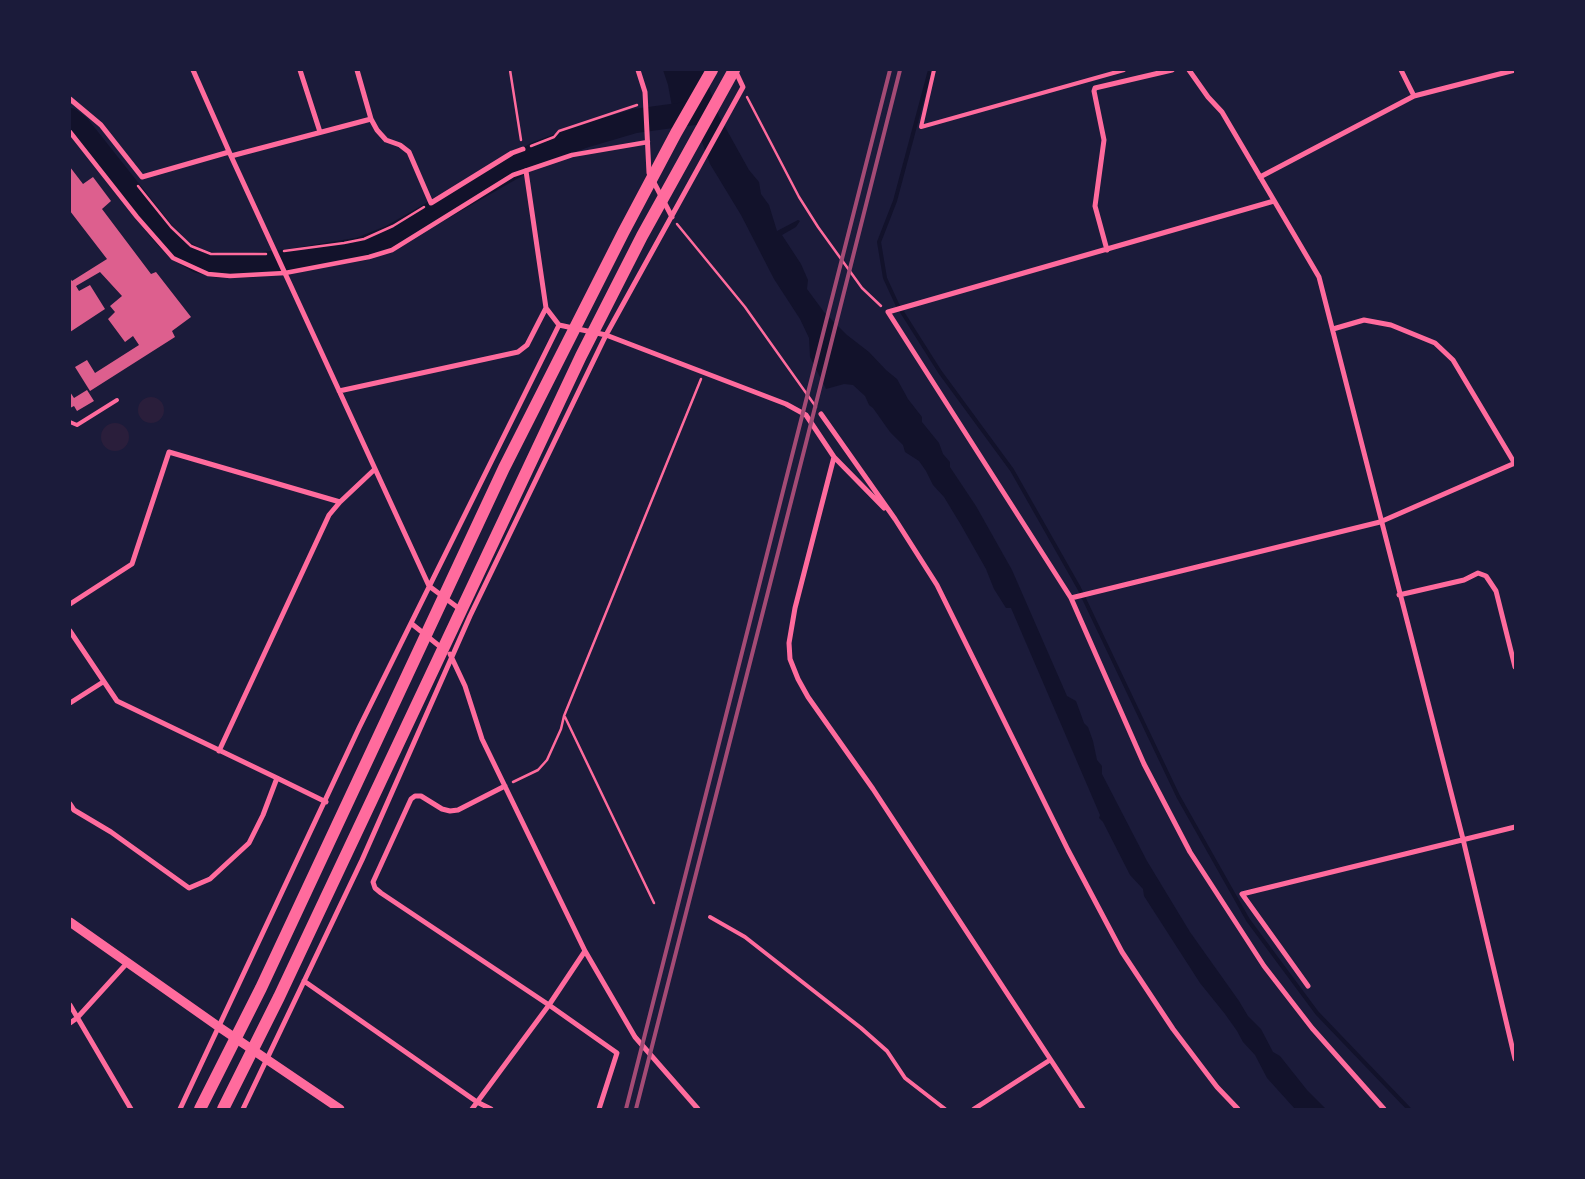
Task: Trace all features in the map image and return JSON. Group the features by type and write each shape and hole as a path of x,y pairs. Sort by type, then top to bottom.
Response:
{"highway":[{"path":"200,1109 262,988 509,459 618,242 712,70"},
{"path":"223,1109 279,997 581,356 642,236 734,70"}],"street":[{"path":"193,70 429,586 470,616"},
{"path":"300,70 320,132"},
{"path":"357,70 371,119 377,130 386,140 400,145 409,152 431,203 523,149"},
{"path":"638,70 645,92 649,173 672,217"},
{"path":"243,1109 362,860 470,616 606,335 743,86 734,70"},
{"path":"1107,250 1095,206 1104,140 1094,91 1096,88 1172,70"},
{"path":"1189,70 1208,97 1221,109 1319,277 1380,522 1463,839 1515,1059"},
{"path":"1401,70 1414,96"},
{"path":"1260,177 1414,96 1515,70"},
{"path":"70,99 101,125 142,177 371,119"},
{"path":"70,132 137,217 174,258 208,274 230,276 284,272 369,258 392,250 513,175 572,155 648,142"},
{"path":"526,171 546,308 559,325 606,335 786,404 806,415 834,457 895,519"},
{"path":"1274,200 888,312 1071,598 1144,764 1190,852 1264,966 1312,1028 1384,1109"},
{"path":"339,391 518,352 527,345 546,308"},
{"path":"1071,598 1380,522 1515,463 1453,360 1435,343 1391,325 1364,320 1333,329"},
{"path":"180,1109 326,802 359,728 559,325"},
{"path":"821,414 895,519 937,585 1068,850 1122,952 1173,1029 1217,1087 1238,1109"},
{"path":"70,604 132,564 169,452 340,502"},
{"path":"834,457 795,608 789,643 790,659 808,697 873,789 1083,1109"},
{"path":"219,750 329,515 340,502 376,469"},
{"path":"1399,595 1464,580 1478,573 1486,576 1496,591 1515,668"},
{"path":"412,624 452,656 465,686 482,739 584,951 635,1037 698,1109"},
{"path":"70,631 116,702 326,802"},
{"path":"70,703 102,682"},
{"path":"70,804 72,811 111,832 189,888 210,879 249,843 263,815 277,778"},
{"path":"505,786 458,810 450,811 442,809 421,796 414,796 373,882 375,888 381,893 549,1005 617,1054 599,1109"},
{"path":"1308,986 1242,894 1515,827"},
{"path":"70,922 340,1109"},
{"path":"472,1109 549,1005 584,951"},
{"path":"70,1023 77,1018 128,962"},
{"path":"304,981 477,1102 491,1109"},
{"path":"70,1005 131,1109"},
{"path":"974,1109 1050,1060"}],"lane":[{"path":"934,70 921,127 1124,70"},
{"path":"1150,70 1155,74"},
{"path":"70,422 77,425 117,400"},
{"path":"710,917 745,937 861,1028 887,1051 905,1078 945,1109"}],"path":[{"path":"510,70 523,149 554,137 559,131 646,102"},
{"path":"743,86 799,198 862,288 888,312"},
{"path":"134,180 171,227 191,246 211,254 276,254 344,244 364,239 392,226 431,203"},
{"path":"672,217 745,307 821,414"},
{"path":"505,786 538,770 547,760 704,373"},
{"path":"564,716 654,903"}],"shaded area":[{"path":"663,70 703,70 719,116 749,170 759,182 761,194 769,205 777,231 798,220 800,221 796,227 782,235 801,264 808,280 807,289 824,312 847,335 869,352 897,379 908,399 922,417 922,422 939,443 943,454 950,462 950,467 976,506 1012,570 1067,696 1076,701 1084,723 1088,727 1097,760 1102,766 1102,774 1147,861 1190,932 1248,1016 1261,1029 1273,1052 1280,1056 1307,1090 1326,1109 1295,1109 1267,1078 1255,1055 1243,1042 1225,1014 1200,983 1144,896 1143,889 1130,875 1103,822 1099,818 1100,815 1011,608 1006,608 994,589 986,569 944,497 933,485 919,461 905,452 903,445 869,405 865,396 853,385 844,384 826,389 810,357 809,338 800,319 774,279 741,215 710,164 693,117 669,121 668,114 673,112"},
{"path":"151,397 160,401 164,410 160,419 151,423 142,419 138,410 142,401"},
{"path":"115,423 125,427 129,437 125,447 115,451 105,447 101,437 105,427"}],"building":[{"path":"70,167 83,184 93,177 111,201 102,209 151,274 156,272 191,317 172,331 175,337 90,391 75,367 87,360 95,373 139,345 133,336 125,342 108,319 115,312 110,306 122,296 100,272 76,286 79,291 90,285 105,309 70,332 70,278 72,281 107,259 70,211"},
{"path":"87,390 94,401 77,411 74,406 70,408 70,392 74,398"}],"waterway":[{"path":"930,70 895,201 879,242 885,278 897,304 940,372 1012,470 1079,588 1178,796 1248,920 1317,1013 1409,1109"},
{"path":"70,120 78,126 162,232 178,249 198,261 220,266 247,266 361,249 391,237 538,153 584,136 635,121 701,112"}],"railway":[{"path":"626,1109 890,70"},
{"path":"636,1109 900,70"}]}
